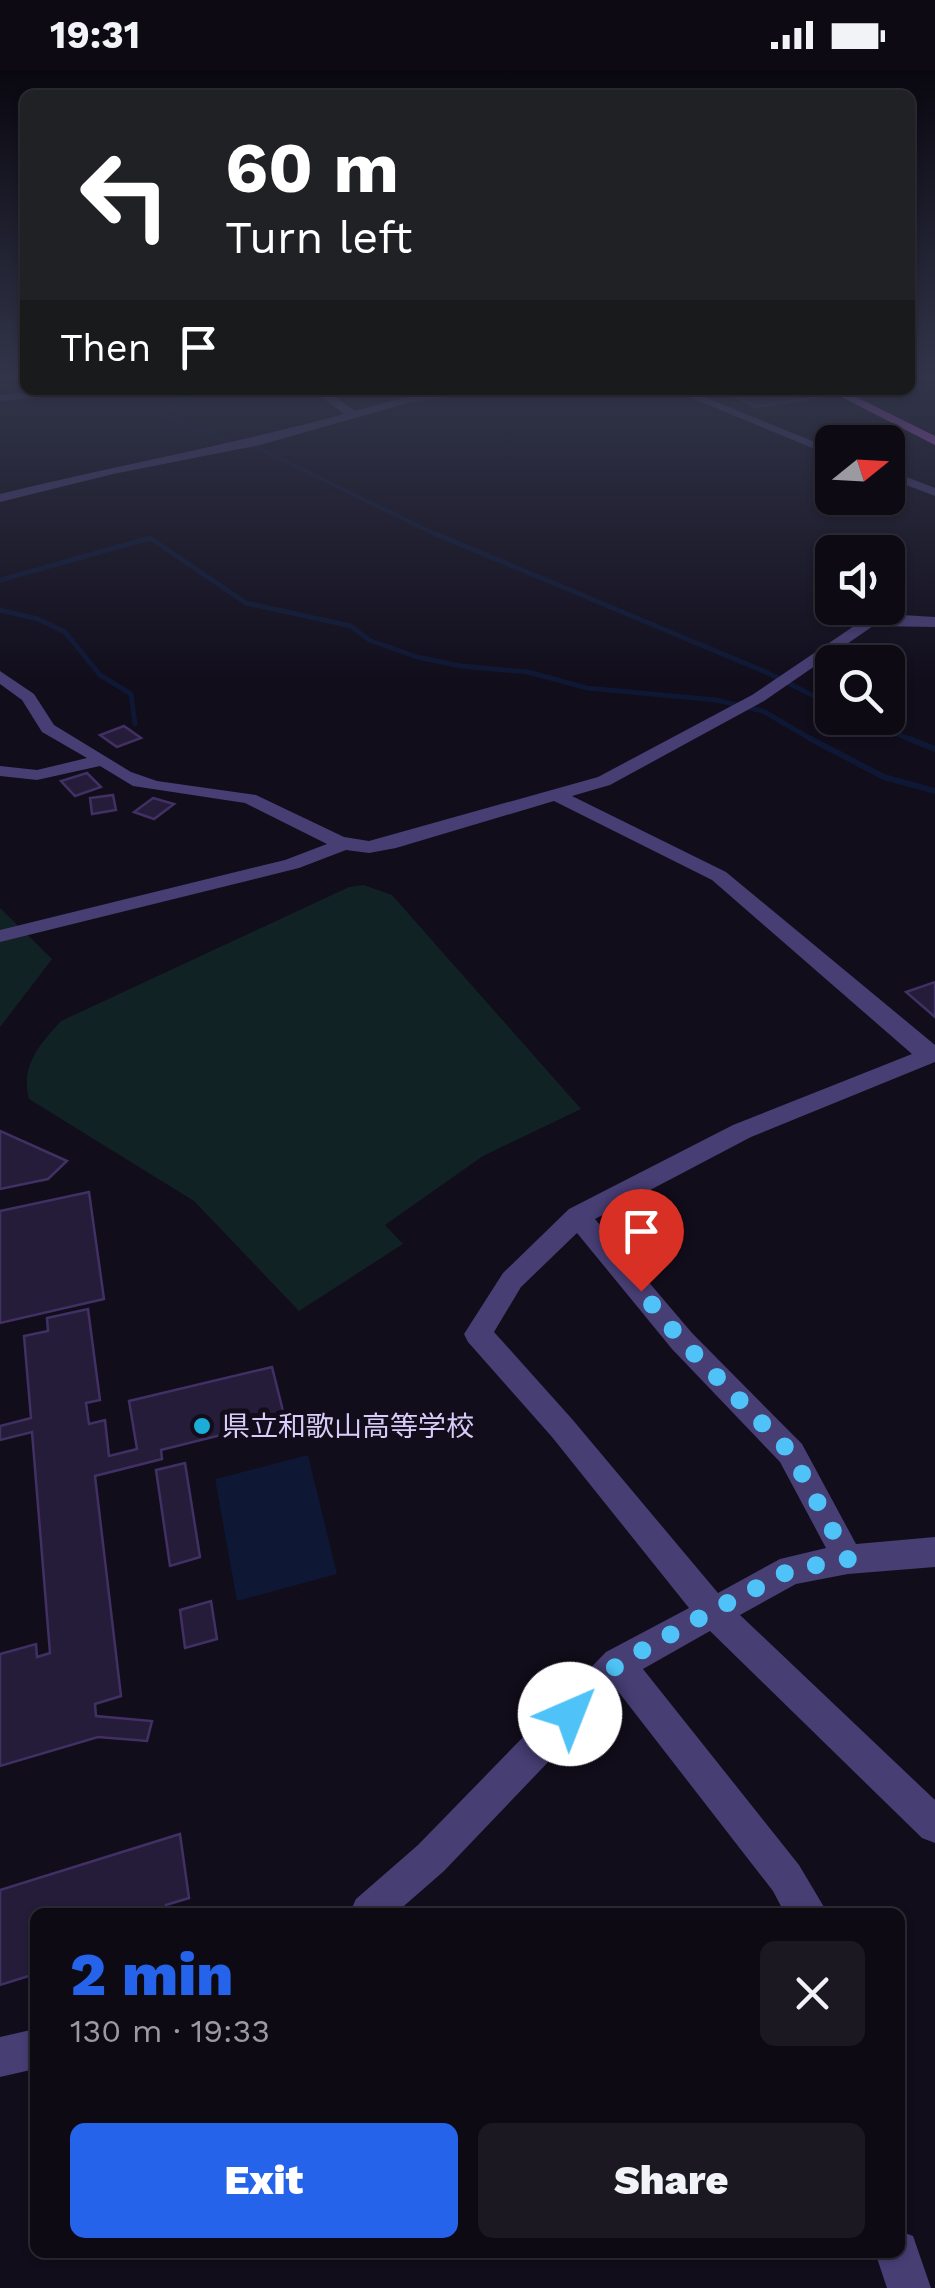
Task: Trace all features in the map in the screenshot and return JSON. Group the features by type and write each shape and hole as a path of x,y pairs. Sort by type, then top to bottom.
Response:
{"street":[{"path":"0,498 83,478"},
{"path":"905,481 935,492"},
{"path":"3,681 28,697 48,728 120,774 141,782 251,799 345,844 364,848 604,781 758,698 868,624 886,619 935,622"},
{"path":"0,770 37,776 103,760"},
{"path":"557,796 719,876 932,1054 742,1131 578,1216 512,1280 478,1334 562,1428 712,1611 935,1825"},
{"path":"0,936 292,864 345,844"},
{"path":"578,1216 682,1341 791,1453 848,1559"},
{"path":"374,1908 431,1858 618,1664 791,1570 848,1559 931,1556"},
{"path":"618,1664 786,1878 804,1908"},
{"path":"0,2058 30,2050"},
{"path":"899,2258 909,2288"}],"shaded area":[{"path":"364,885 392,895 581,1109 483,1156 385,1225 403,1244 299,1311 194,1201 29,1099 27,1076 39,1047 61,1021 349,887"},
{"path":"0,908 52,959 0,1027"}],"water":[{"path":"308,1455 337,1574 237,1601 215,1479"}],"building":[{"path":"124,726 141,738 117,747 100,735"},
{"path":"87,773 101,787 75,796 61,781"},
{"path":"113,795 116,810 92,814 90,798"},
{"path":"153,798 174,804 154,819 134,812"},
{"path":"935,982 935,1017 906,992"},
{"path":"0,1131 67,1161 48,1179 0,1189"},
{"path":"89,1192 104,1299 0,1323 0,1211"},
{"path":"88,1309 100,1400 86,1403 89,1424 105,1420 109,1456 137,1449 129,1401 272,1367 285,1419 161,1450 162,1459 95,1476 121,1696 95,1704 96,1716 152,1721 147,1741 98,1737 0,1766 0,1654 36,1644 37,1657 50,1653 32,1432 0,1440 0,1426 31,1418 24,1336 48,1331 47,1318"},
{"path":"185,1463 200,1557 170,1566 156,1470"},
{"path":"211,1601 217,1639 185,1648 180,1610"},
{"path":"180,1834 189,1898 166,1908 30,1908 30,1976 0,1985 0,1890"}],"waterway":[{"path":"319,478 441,537"},
{"path":"436,534 768,673 815,696"},
{"path":"0,580 150,538 246,603 351,626 369,640 417,657 461,666 528,672 587,688 716,700 763,711 816,742"},
{"path":"0,610 38,619 65,632 100,675 131,694 135,724"},
{"path":"900,735 917,742"},
{"path":"811,739 884,777 935,791"},
{"path":"910,739 935,749"}],"place":[{"name":"県立和歌山高等学校","path":"202,1426"}],"route":[{"path":"570,1714 618,1664 712,1611 791,1570 848,1559 791,1453 682,1341 641,1291"}]}
